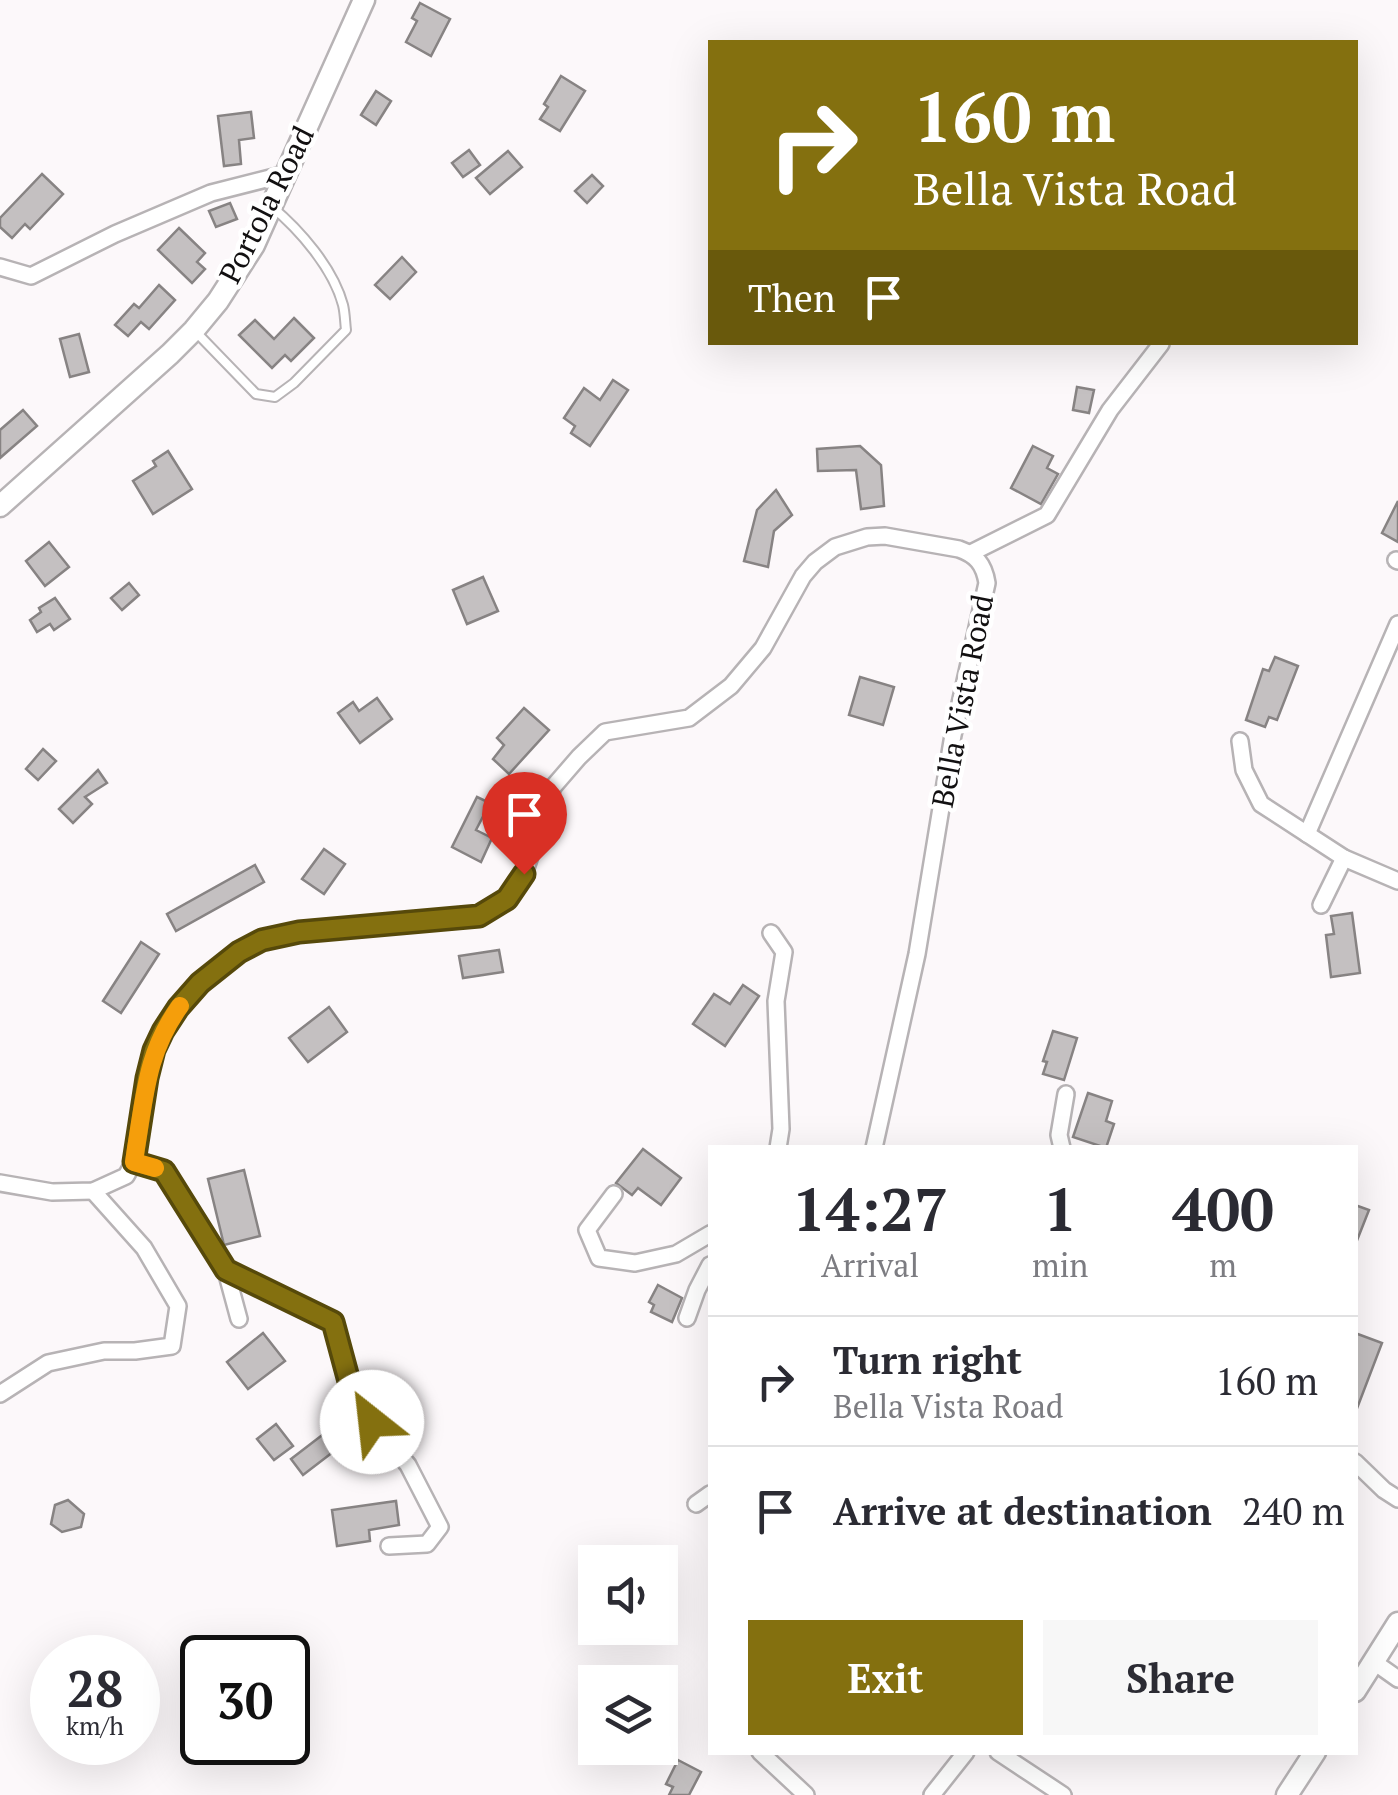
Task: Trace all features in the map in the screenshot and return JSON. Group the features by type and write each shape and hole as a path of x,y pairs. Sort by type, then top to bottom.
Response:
{"street":[{"name":"Portola Road","path":"0,506 194,330 238,272 254,245 364,0"},
{"path":"0,267 31,276 115,234 211,194 286,174"},
{"path":"971,553 1047,515 1110,410 1160,345"},
{"name":"Bella Vista Road","path":"134,1162 154,1050 178,1008 200,983 239,952 262,940 299,932 479,916 492,910 516,890 553,787 578,757 605,732 689,718 731,686 763,648 803,576 815,562 834,547 885,536 971,553 980,561 987,583 953,736 917,954 875,1145"},
{"path":"1307,834 1398,624"},
{"path":"1240,741 1244,770 1262,804 1344,858 1398,880"},
{"path":"1321,906 1344,858"},
{"path":"770,933 784,952 776,1001 778,1145"},
{"path":"1061,1145 1059,1135 1066,1094"},
{"path":"0,1182 52,1192 93,1192 126,1176 134,1162 164,1171 226,1270 238,1319"},
{"path":"0,1394 48,1363 104,1351 172,1346 178,1306 144,1248 93,1192"},
{"path":"614,1194 587,1230 599,1258 635,1263 676,1254 708,1235"},
{"path":"687,1318 708,1269"},
{"path":"226,1270 333,1322 354,1400 408,1465 440,1526 428,1544 389,1546"},
{"path":"1358,1465 1398,1499"},
{"path":"696,1504 708,1495"},
{"path":"1358,1686 1398,1623"},
{"path":"1374,1662 1398,1680"},
{"path":"763,1755 806,1795"},
{"path":"932,1795 964,1755"},
{"path":"1002,1755 1062,1795"},
{"path":"1286,1795 1312,1755"}],"lane":[{"path":"194,330 256,394 275,397 346,330 343,306 332,278 295,226 271,206"}],"building":[{"path":"420,3 450,19 431,56 406,42 417,21 412,18"},
{"path":"561,76 585,91 560,131 540,119"},
{"path":"376,91 391,101 376,125 361,115"},
{"path":"251,112 254,138 239,140 241,164 224,166 218,116"},
{"path":"469,150 480,165 463,177 452,163"},
{"path":"508,151 522,167 490,194 476,178"},
{"path":"42,174 63,194 30,229 25,224 12,238 0,227 0,218"},
{"path":"592,175 603,186 587,203 575,191"},
{"path":"230,203 237,219 216,227 209,211"},
{"path":"179,228 205,253 197,262 205,269 192,283 158,250"},
{"path":"402,257 416,272 390,299 375,285"},
{"path":"159,285 175,300 149,329 141,322 128,336 115,325 134,304 139,308"},
{"path":"294,318 314,338 291,361 285,355 272,368 239,335 255,320 274,339"},
{"path":"79,334 89,372 70,377 60,339"},
{"path":"613,380 628,390 590,446 571,433 575,426 564,418 584,388 600,400"},
{"path":"1077,387 1094,390 1089,413 1073,410"},
{"path":"23,410 37,426 0,458 0,430"},
{"path":"860,446 881,465 884,506 861,509 856,470 818,471 817,449"},
{"path":"1033,446 1053,456 1047,468 1058,474 1041,504 1011,488"},
{"path":"168,451 192,489 153,514 133,481 156,466 153,461"},
{"path":"776,490 792,515 774,531 768,567 744,561 757,510"},
{"path":"1398,501 1398,542 1382,533"},
{"path":"49,542 69,567 45,586 26,561"},
{"path":"483,577 498,611 467,624 453,590"},
{"path":"129,583 139,595 122,610 111,598"},
{"path":"55,598 70,619 54,630 50,624 37,632 30,620 41,612 39,608"},
{"path":"1275,657 1298,666 1277,720 1269,717 1265,727 1246,720 1263,669 1269,671"},
{"path":"860,677 894,687 883,725 849,715"},
{"path":"377,698 392,719 360,743 338,713 353,702 359,711"},
{"path":"524,708 549,730 509,774 493,759 504,745 497,738"},
{"path":"43,749 56,761 38,780 26,769"},
{"path":"98,770 107,783 85,797 92,804 73,823 59,809"},
{"path":"477,797 490,803 476,830 492,838 481,862 452,847"},
{"path":"324,849 345,864 324,894 302,879"},
{"path":"255,865 264,882 176,931 167,914"},
{"path":"1352,913 1360,973 1331,977 1326,935 1334,934 1331,916"},
{"path":"141,942 159,954 121,1013 103,1001"},
{"path":"499,950 503,972 463,978 459,956"},
{"path":"743,985 759,996 725,1046 693,1024 714,994 730,1004"},
{"path":"329,1007 347,1032 308,1062 289,1038"},
{"path":"1053,1031 1077,1038 1064,1080 1043,1074"},
{"path":"1088,1093 1112,1101 1106,1121 1114,1124 1107,1145 1073,1137"},
{"path":"643,1149 681,1178 661,1205 638,1188 632,1195 616,1183"},
{"path":"244,1170 260,1236 224,1245 208,1179"},
{"path":"1358,1206 1369,1210 1358,1238"},
{"path":"658,1285 682,1298 672,1322 651,1312 654,1305 649,1302"},
{"path":"263,1333 285,1361 248,1389 227,1362"},
{"path":"1358,1334 1382,1343 1358,1406"},
{"path":"276,1424 293,1446 274,1460 257,1439"},
{"path":"334,1426 346,1442 303,1475 291,1459"},
{"path":"68,1500 84,1514 81,1527 62,1532 51,1524 55,1505"},
{"path":"396,1501 399,1525 369,1530 370,1541 337,1546 332,1510"},
{"path":"678,1760 701,1772 689,1795 669,1795 673,1787 666,1784"}],"slow traffic":[{"path":"155,1168 134,1162 136,1148 154,1050 180,1006"}],"route":[{"path":"372,1422 354,1400 333,1322 226,1270 164,1171 134,1162 154,1050 178,1008 200,983 239,952 262,940 299,932 479,916 507,899 524,874"}]}
